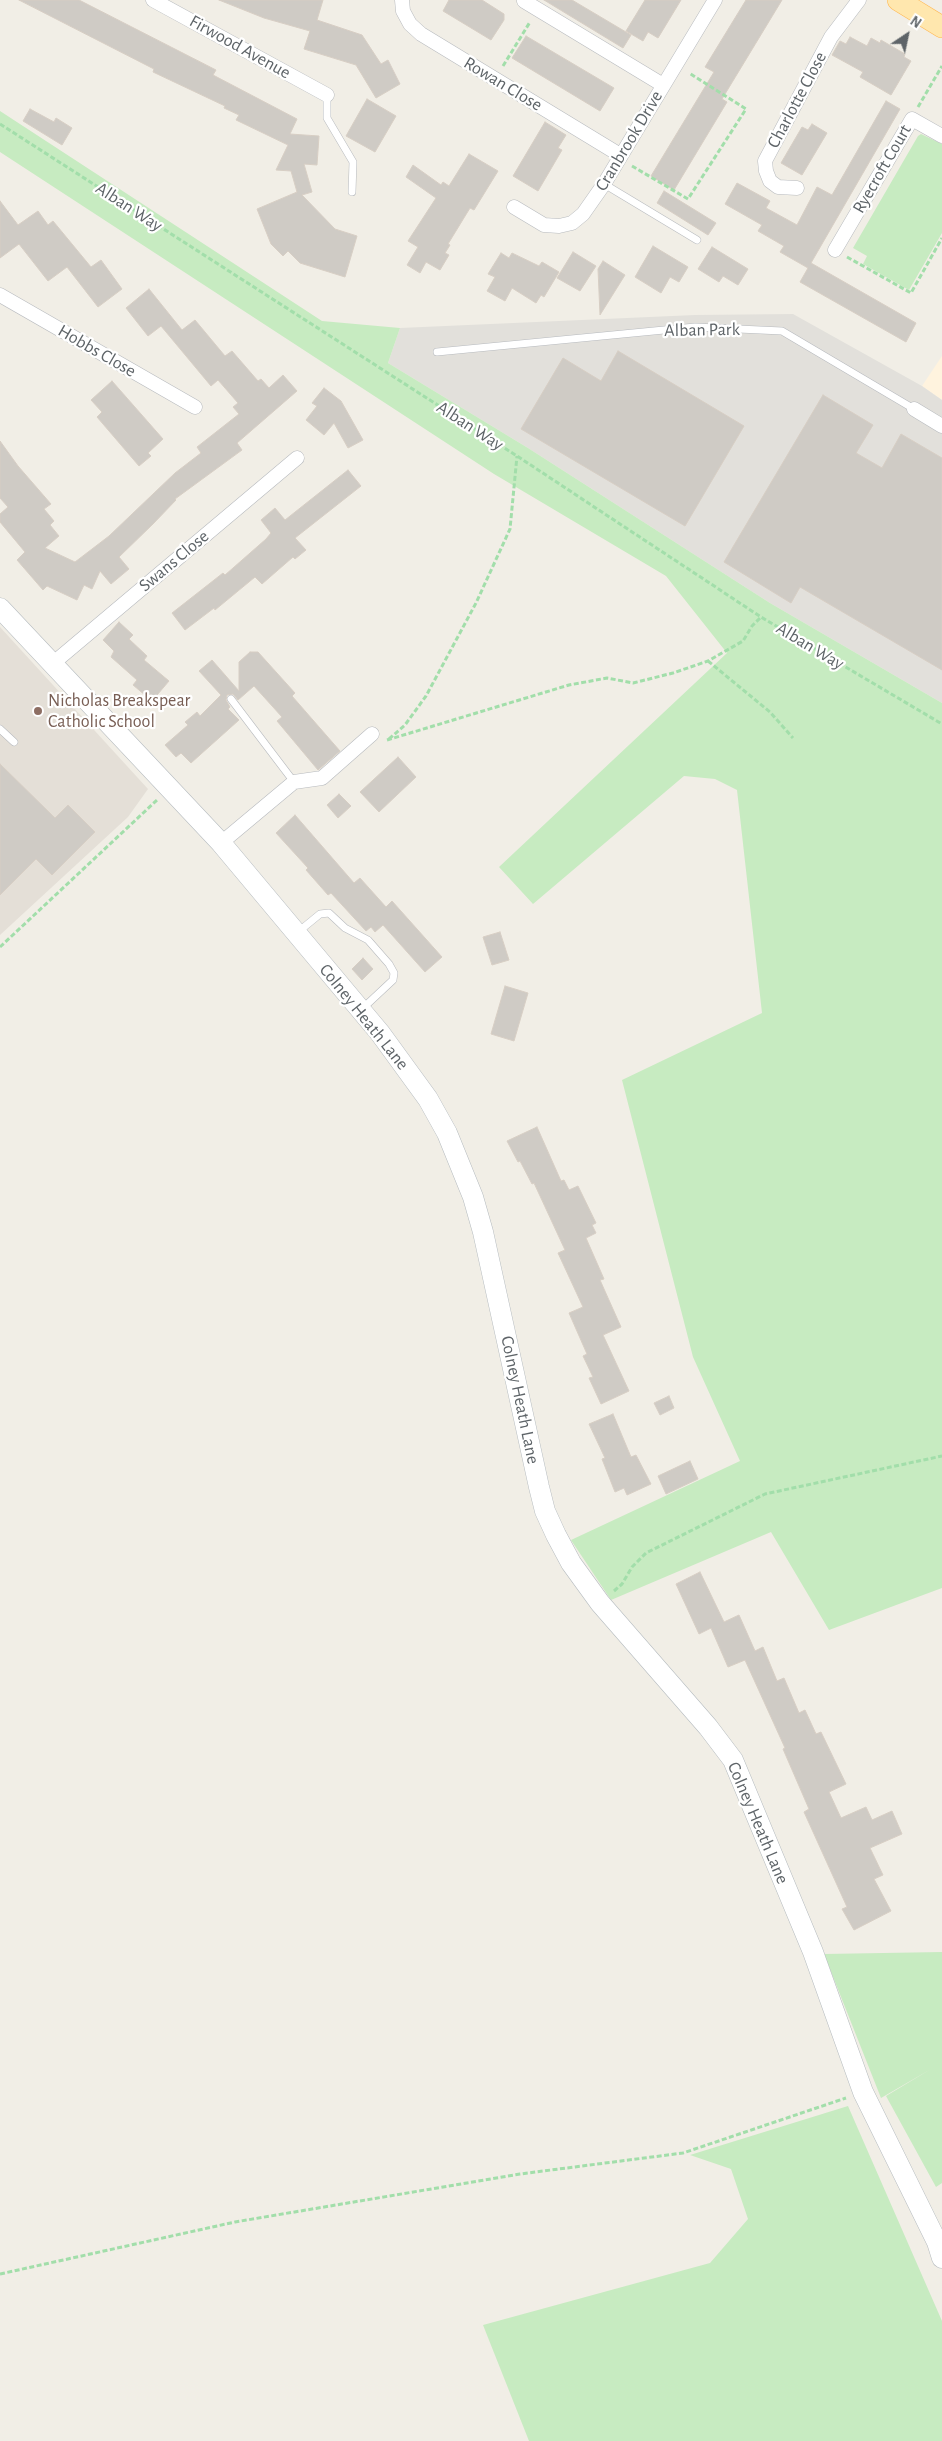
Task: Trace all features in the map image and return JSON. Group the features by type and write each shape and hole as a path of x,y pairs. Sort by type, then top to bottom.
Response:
{"main road":[{"path":"898,0 942,27"}],"street":[{"name":"Firwood Avenue","path":"153,0 327,95"},
{"name":"Rowan Close","path":"402,0 403,11 410,24 420,34 619,157"},
{"name":"Cranbrook Drive","path":"514,207 544,225 559,226 572,223 583,214 604,184 714,0"},
{"name":"Charlotte Close","path":"797,188 778,188 770,181 765,161 831,36 859,0"},
{"path":"524,1 663,85"},
{"name":"Ryecroft Court","path":"835,250 912,119 942,136"},
{"name":"Hobbs Close","path":"0,295 195,407"},
{"name":"Alban Park","path":"914,410 942,426"},
{"name":"Swans Close","path":"51,665 297,458"},
{"name":"Colney Heath Lane","path":"0,608 51,665 221,843 361,1010 428,1099 460,1162 483,1232 545,1511 571,1563 600,1603 708,1727 733,1760 813,1952 863,2092 933,2235 942,2258"},
{"path":"221,843 294,782 322,778 372,734"}],"lane":[{"path":"327,95 327,118 353,162 352,192"},
{"path":"604,184 696,240"},
{"name":"Alban Park","path":"437,352 695,327 782,331 914,410"},
{"path":"230,699 294,782"},
{"path":"0,729 14,742"},
{"path":"296,933 320,914 329,912 345,928 368,940 389,964 394,973 393,980 361,1010"}],"path":[{"path":"495,79 538,9"},
{"path":"619,157 688,199 746,109 675,65"},
{"path":"912,119 942,66"},
{"name":"Alban Way","path":"0,124 517,456 761,617 942,724"},
{"path":"835,250 910,293 942,238"},
{"path":"387,740 405,725 426,696 476,603 510,529 517,456"},
{"path":"372,734 387,740 569,685 607,678 634,683 708,661 743,641 752,626 761,617"},
{"path":"708,661 770,712 792,738"},
{"path":"0,947 170,788"},
{"path":"600,1603 622,1584 632,1567 646,1553 765,1494 942,1456"},
{"path":"0,2274 281,2214 520,2174 683,2152 863,2092"}],"shaded area":[{"path":"793,314 922,386 942,400 942,703 770,603 528,448 388,363 400,328 695,315"},
{"path":"942,356 942,400 922,386"},
{"name":"Nicholas Breakspear Catholic School","path":"0,627 148,789 128,817 0,935"}],"green space":[{"path":"0,111 322,321 400,328 388,363 528,448 770,603 942,703 942,1588 829,1630 771,1532 611,1600 571,1540 740,1461 693,1357 622,1080 762,1013 737,790 715,779 684,776 533,904 499,867 727,653 666,576 494,474 0,152"},
{"path":"921,134 942,144 942,233 909,290 863,264 867,256 853,248 918,136"},
{"path":"942,1952 942,2183 936,2187 886,2096 931,2069 881,2098 824,1954"},
{"path":"848,2106 942,2321 942,2441 529,2441 483,2325 710,2263 748,2219 731,2169 690,2155"}],"building":[{"path":"19,0 79,0 216,70 213,75 297,119 290,134 319,136 317,165 304,164 312,192 302,195 335,229 357,236 345,277 300,263 288,251 283,256 271,244 257,209 297,192 291,171 276,170 288,145 236,120 239,115 224,108 225,106 153,72 154,69"},
{"path":"219,0 323,0 317,20 362,35 381,64 388,60 400,84 376,98 356,65 304,49 310,31 264,18"},
{"path":"449,0 482,0 504,14 504,20 491,40 443,11"},
{"path":"544,0 572,0 631,35 623,48"},
{"path":"645,0 681,0 658,38 648,32 643,41 626,31"},
{"path":"746,0 782,0 722,99 727,102 674,190 651,176 714,72 705,67"},
{"path":"526,36 614,88 600,111 512,58"},
{"path":"850,37 867,46 871,38 880,43 881,40 905,54 904,57 911,61 891,95 860,77 863,72 832,55 840,41 846,44"},
{"path":"367,99 396,116 375,152 346,136"},
{"path":"886,101 900,109 811,263 916,323 906,342 800,282 808,268 780,252 784,246 758,231 762,225 725,204 737,183 770,201 766,208 797,225 817,187 832,195"},
{"path":"30,109 54,122 56,118 72,128 62,145 23,121"},
{"path":"545,122 566,135 558,148 562,150 538,191 513,176"},
{"path":"812,124 827,133 802,175 781,163 802,127 808,130"},
{"path":"469,154 498,171 474,210 470,208 448,244 450,245 445,253 449,255 440,270 426,262 420,273 407,265 418,247 408,241 436,198 406,177 413,165 441,185 443,182 449,186"},
{"path":"664,191 716,223 708,235 657,203"},
{"path":"0,201 18,225 38,211 48,225 53,221 91,267 101,260 122,289 98,307 67,267 48,281 19,244 0,258"},
{"path":"653,246 688,267 679,282 670,277 661,293 635,277"},
{"path":"712,247 748,269 738,285 723,276 719,282 698,269"},
{"path":"573,252 596,266 580,291 557,278"},
{"path":"501,253 509,258 512,253 539,266 542,262 559,272 544,297 541,295 536,303 512,288 505,301 487,291 495,277 488,274"},
{"path":"603,261 625,275 600,315 598,269"},
{"path":"149,289 182,330 195,320 225,356 232,351 258,381 261,379 269,388 283,375 297,391 237,443 242,450 175,499 153,524 119,557 129,569 111,584 100,571 92,589 84,585 77,600 47,586 43,590 17,560 25,552 0,522 0,514 8,507 0,498 0,441 18,466 51,504 44,509 54,521 50,525 59,536 45,548 75,562 109,536 175,473 201,453 197,447 239,414 233,407 238,403 218,380 211,386 161,326 148,336 126,308"},
{"path":"618,351 744,426 685,526 521,429 563,358 601,381"},
{"path":"112,381 163,439 148,453 151,456 139,466 97,417 102,412 91,400"},
{"path":"324,388 341,401 363,440 348,448 334,423 324,435 306,420 317,406 312,403"},
{"path":"823,395 873,425 856,453 882,468 901,434 942,458 942,670 800,587 791,603 724,562"},
{"path":"348,470 361,486 295,538 306,550 295,559 293,557 262,584 255,577 215,610 214,608 185,630 172,613 223,573 225,575 266,539 271,533 261,520 275,508 285,520"},
{"path":"119,622 133,635 129,639 147,656 144,660 169,681 152,701 133,685 137,680 111,657 114,651 103,640"},
{"path":"250,652 258,652 295,693 292,696 340,751 318,770 277,721 282,717 254,686 238,700 233,694 227,695 226,700 230,707 228,709 239,720 191,763 181,753 176,757 165,745 188,725 185,722 197,712 200,716 221,695 199,671 212,660 239,691 239,662"},
{"path":"398,757 416,777 379,812 360,792"},
{"path":"0,764 55,818 68,805 95,832 52,875 36,859 0,895"},
{"path":"339,794 351,806 338,818 327,805"},
{"path":"295,815 354,883 360,878 386,907 392,901 442,957 425,972 383,925 375,932 371,927 366,931 331,893 328,895 306,870 308,868 276,833"},
{"path":"500,932 509,960 492,965 483,937"},
{"path":"363,958 373,969 362,980 352,969"},
{"path":"505,986 528,993 514,1041 491,1034"},
{"path":"537,1127 561,1181 564,1180 569,1190 578,1186 596,1223 592,1225 596,1233 586,1238 604,1279 600,1280 621,1327 603,1335 629,1391 601,1404 589,1378 593,1377 583,1356 587,1354 569,1313 583,1307 558,1253 565,1250 534,1183 532,1184 507,1141"},
{"path":"669,1396 674,1408 660,1415 654,1403"},
{"path":"613,1414 631,1457 636,1455 651,1484 627,1495 624,1488 615,1492 602,1459 605,1458 589,1424"},
{"path":"690,1461 698,1479 666,1494 658,1476"},
{"path":"700,1572 724,1622 739,1615 755,1651 763,1647 777,1681 784,1678 799,1713 805,1710 816,1734 821,1732 846,1784 829,1792 841,1818 866,1807 872,1820 892,1811 902,1834 870,1848 883,1875 874,1879 891,1911 854,1930 842,1909 847,1907 804,1812 809,1809 783,1749 785,1748 745,1660 728,1667 711,1628 699,1634 676,1584"}],"place":[{"name":"Nicholas Breakspear Catholic School","path":"38,711"}]}
